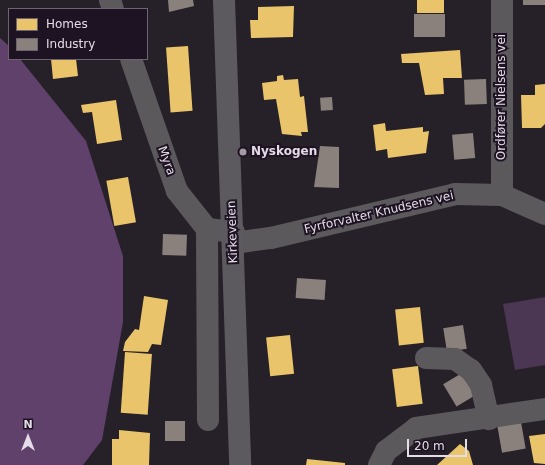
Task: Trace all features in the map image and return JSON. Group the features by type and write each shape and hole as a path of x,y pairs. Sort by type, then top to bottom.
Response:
{"main road":[{"name":"Kirkeveien","path":"224,0 234,237 240,465"}],"street":[{"name":"Ordfører Nielsens vei","path":"502,0 502,194"},
{"name":"Myra","path":"131,60 177,191 207,230"},
{"name":"Fyrforvalter Knudsens vei","path":"234,237 271,238 455,194 502,194 545,214"},
{"path":"208,420 207,230 234,237"},
{"path":"426,358 455,359 471,370 481,385 489,419"},
{"path":"379,465 386,450 416,428 489,419 545,409"}],"shaded area":[{"path":"0,38 8,45 8,60 21,60 86,141 123,256 123,322 102,440 83,465 0,465"},
{"path":"545,297 545,365 515,370 503,304"}],"building: Homes":[{"path":"417,0 444,0 444,13 417,13"},
{"path":"294,6 293,37 251,38 250,20 258,20 258,7"},
{"path":"188,46 193,111 171,112 166,48"},
{"path":"460,50 462,78 443,78 444,94 425,95 419,63 402,63 401,54"},
{"path":"51,60 76,60 78,76 53,79"},
{"path":"283,75 284,80 298,79 300,97 304,96 308,132 301,132 302,136 282,134 276,99 264,100 262,83 277,81 277,76"},
{"path":"545,84 545,124 541,128 522,128 521,95 535,95 535,85"},
{"path":"116,100 122,140 97,144 92,112 83,113 81,105"},
{"path":"385,123 386,131 423,127 423,132 429,131 426,153 388,158 387,149 376,151 373,125"},
{"path":"128,177 136,222 114,226 106,181"},
{"path":"144,296 168,300 161,345 152,344 148,352 123,351 125,342 135,329 139,330"},
{"path":"420,307 424,343 399,345 395,310"},
{"path":"290,335 294,374 270,376 266,338"},
{"path":"125,352 152,354 148,415 121,413"},
{"path":"418,366 423,404 397,407 392,369"},
{"path":"119,430 150,433 149,465 112,465 112,439 119,439"},
{"path":"545,434 545,464 534,463 529,436"},
{"path":"460,444 469,451 473,465 437,465"},
{"path":"307,459 345,463 345,465 306,465"}],"building: Industry":[{"path":"168,0 193,0 194,6 169,12"},
{"path":"523,0 545,0 545,5 523,5"},
{"path":"414,14 445,14 445,37 414,37"},
{"path":"486,79 487,104 465,105 464,80"},
{"path":"332,97 333,110 321,111 320,98"},
{"path":"473,133 475,158 454,160 452,135"},
{"path":"320,146 339,147 339,188 314,187"},
{"path":"163,234 187,235 186,256 162,255"},
{"path":"297,278 326,280 325,300 296,298"},
{"path":"463,325 467,349 447,352 443,328"},
{"path":"462,373 475,395 457,407 443,384"},
{"path":"165,421 185,421 185,441 165,441"},
{"path":"521,422 526,449 502,453 497,426"}],"place":[{"name":"Nyskogen","path":"243,152"}]}
